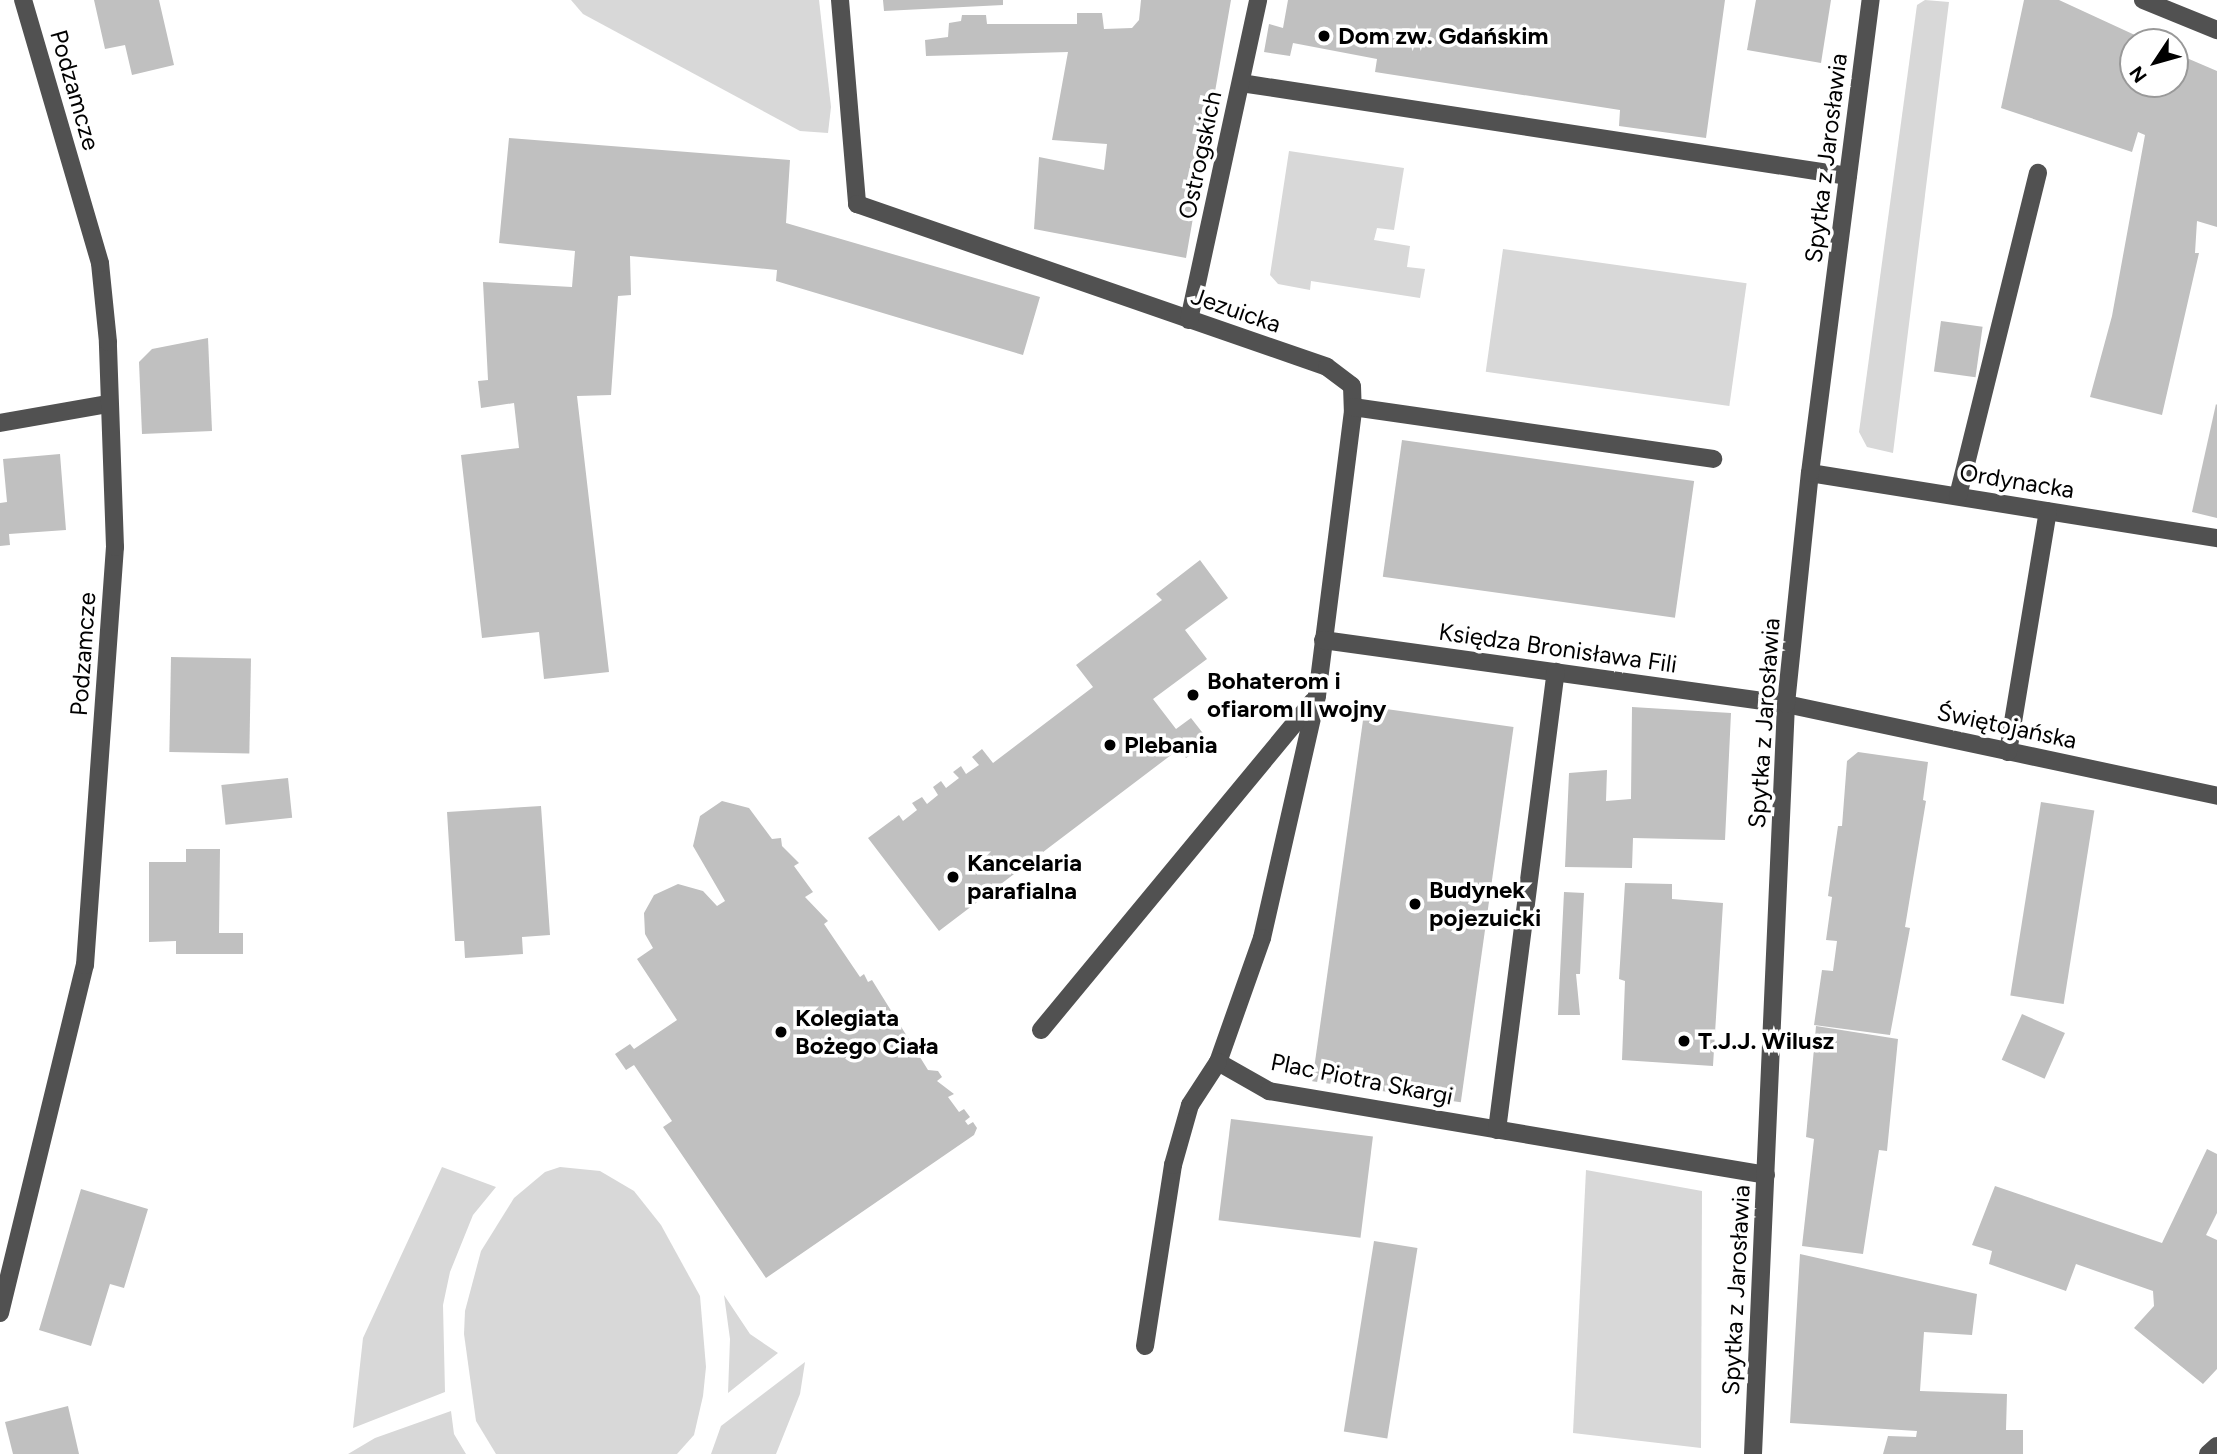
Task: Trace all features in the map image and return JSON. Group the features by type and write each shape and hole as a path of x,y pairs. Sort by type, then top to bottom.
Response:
{"street":[{"name":"Podzamcze","path":"0,1313 85,965 115,547 108,404 108,342 100,263 23,0"},
{"name":"Jezuicka","path":"840,0 857,204 1327,367 1352,386 1353,407 1323,640"},
{"name":"Ostrogskich","path":"1189,320 1258,0"},
{"name":"Spytka z Jarosławia","path":"1753,1454 1786,704 1810,473 1871,0"},
{"path":"2143,0 2217,30"},
{"path":"1241,83 1848,176"},
{"path":"1958,496 2038,173"},
{"path":"0,424 108,404"},
{"path":"1353,407 1713,458"},
{"name":"Ordynacka","path":"1810,473 2217,538"},
{"path":"2008,752 2048,511"},
{"path":"1145,1346 1173,1165 1190,1105 1218,1062 1262,938 1317,696 1323,640"},
{"name":"Księdza Bronisława Fili","path":"1323,640 1786,704"},
{"path":"1497,1129 1556,672"},
{"path":"1041,1030 1317,696"},
{"name":"Świętojańska","path":"1786,704 2217,796"},
{"name":"Plac Piotra Skargi","path":"1218,1062 1269,1091 1766,1175"},
{"path":"2208,1454 2217,1446"}],"shaded area":[{"path":"571,0 819,0 831,107 828,133 800,131 583,14"},
{"path":"1925,0 1949,2 1893,453 1867,447 1859,432 1917,5"},
{"path":"1289,151 1404,168 1394,230 1377,228 1374,240 1410,246 1407,267 1425,269 1420,298 1311,281 1310,290 1278,284 1270,275"},
{"path":"1503,249 1747,283 1729,406 1486,372"},
{"path":"442,1167 496,1187 473,1215 450,1272 443,1305 445,1392 353,1428 363,1338"},
{"path":"560,1167 600,1171 634,1191 661,1225 700,1296 706,1367 703,1396 694,1435 677,1454 496,1454 476,1421 464,1334 465,1311 481,1251 514,1198 545,1172"},
{"path":"1586,1170 1702,1191 1701,1448 1573,1433"},
{"path":"724,1295 750,1334 778,1353 728,1393 730,1339"},
{"path":"805,1362 800,1394 776,1454 711,1454 721,1426"},
{"path":"451,1411 454,1434 466,1454 348,1454 375,1438"}],"building":[{"path":"94,0 159,0 174,65 132,75 125,45 105,49"},
{"path":"883,0 1003,0 1003,5 884,11"},
{"path":"1141,0 1231,0 1186,258 1034,229 1039,157 1104,170 1107,144 1052,140 1068,52 926,56 925,40 948,37 949,23 961,21 962,15 986,15 987,24 1077,24 1077,13 1102,13 1104,29 1132,28 1139,20"},
{"path":"1288,0 1725,0 1706,138 1619,126 1620,110 1375,72 1377,59 1293,43 1290,56 1264,52 1269,24 1283,28"},
{"path":"1756,0 1831,0 1821,63 1747,50"},
{"path":"2024,0 2059,0 2120,28 2119,98 2189,98 2189,59 2217,71 2217,227 2197,221 2195,253 2199,253 2162,415 2090,397 2112,316 2145,135 2138,132 2132,152 2001,108"},
{"path":"509,138 790,160 786,223 1040,297 1023,355 776,281 777,270 630,256 631,295 618,296 611,395 577,396 609,672 544,679 539,632 482,638 461,455 519,448 514,403 481,408 478,381 488,380 483,282 572,287 575,251 499,243"},
{"path":"1941,321 1983,327 1975,377 1934,372"},
{"path":"208,338 212,431 142,434 139,362 152,349"},
{"path":"2217,405 2217,518 2192,512"},
{"path":"1402,440 1694,481 1675,618 1383,577"},
{"path":"60,454 66,530 9,534 10,545 0,546 0,503 7,502 3,459"},
{"name":"Plebania","path":"1200,560 1228,598 1185,630 1207,659 1153,699 1176,729 1191,718 1209,741 1186,758 1179,749 939,931 868,838 899,815 903,821 917,810 912,803 922,797 927,804 938,795 933,787 941,781 946,788 959,778 953,772 961,766 966,774 979,765 972,757 982,749 993,763 1093,687 1076,665 1162,600 1156,594"},
{"path":"171,657 251,658 249,753 169,752"},
{"name":"Budynek pojezuicki","path":"1365,706 1514,727 1461,1102 1312,1081"},
{"path":"1632,707 1731,713 1725,840 1633,838 1632,868 1565,867 1569,773 1607,770 1606,801 1631,799"},
{"path":"1858,752 1928,762 1923,800 1926,801 1905,927 1910,928 1890,1035 1814,1025 1822,970 1833,971 1837,941 1826,940 1832,897 1828,896 1838,826 1842,826 1847,761"},
{"path":"288,778 292,818 226,825 221,785"},
{"name":"Kolegiata Bożego Ciała","path":"722,801 749,808 772,839 781,838 782,846 799,863 794,866 813,892 805,897 828,921 824,924 860,977 864,974 868,982 872,980 928,1070 938,1071 942,1077 937,1081 954,1094 948,1097 959,1112 964,1109 970,1117 965,1121 968,1125 973,1122 977,1128 974,1135 766,1278 663,1127 672,1121 634,1065 626,1070 615,1054 630,1044 634,1049 677,1020 637,959 653,948 645,934 644,913 654,895 678,884 703,891 717,906 725,901 693,846 700,816"},
{"path":"2041,802 2094,810 2064,1004 2010,996"},
{"path":"541,806 550,935 522,937 523,954 465,958 464,941 455,941 447,812"},
{"path":"186,849 220,849 219,933 243,933 243,954 176,954 176,941 149,942 149,862 186,862"},
{"path":"1625,883 1672,884 1672,899 1723,903 1713,1066 1622,1060 1625,981 1619,979"},
{"path":"1564,892 1584,893 1580,974 1576,974 1580,1015 1558,1015"},
{"path":"2022,1014 2065,1033 2045,1079 2002,1060"},
{"path":"1816,1026 1898,1039 1887,1151 1879,1150 1863,1254 1802,1246 1814,1139 1806,1137"},
{"path":"1231,1119 1373,1136 1361,1238 1219,1220"},
{"path":"2207,1149 2217,1154 2217,1213 2206,1235 2217,1240 2217,1369 2203,1384 2134,1328 2154,1306 2153,1291 2076,1264 2066,1291 1989,1264 1992,1251 1972,1245 1995,1186 2162,1243"},
{"path":"81,1189 148,1209 124,1288 110,1284 91,1346 39,1330"},
{"path":"1374,1241 1417,1248 1387,1439 1344,1432"},
{"path":"1800,1254 1977,1294 1972,1335 1924,1332 1920,1391 2007,1394 2006,1430 2023,1430 2023,1454 1883,1454 1888,1436 1916,1437 1917,1431 1790,1423"},
{"path":"68,1406 79,1454 13,1454 5,1422"}],"place":[{"name":"Dom zw. Gdańskim","path":"1324,36"},
{"name":"Bohaterom i ofiarom II wojny","path":"1193,695"},
{"name":"Plebania","path":"1110,745"},
{"name":"Kancelaria parafialna","path":"953,877"},
{"name":"Budynek pojezuicki","path":"1415,904"},
{"name":"Kolegiata Bożego Ciała","path":"781,1032"},
{"name":"T.J.J. Wilusz","path":"1684,1041"}]}
